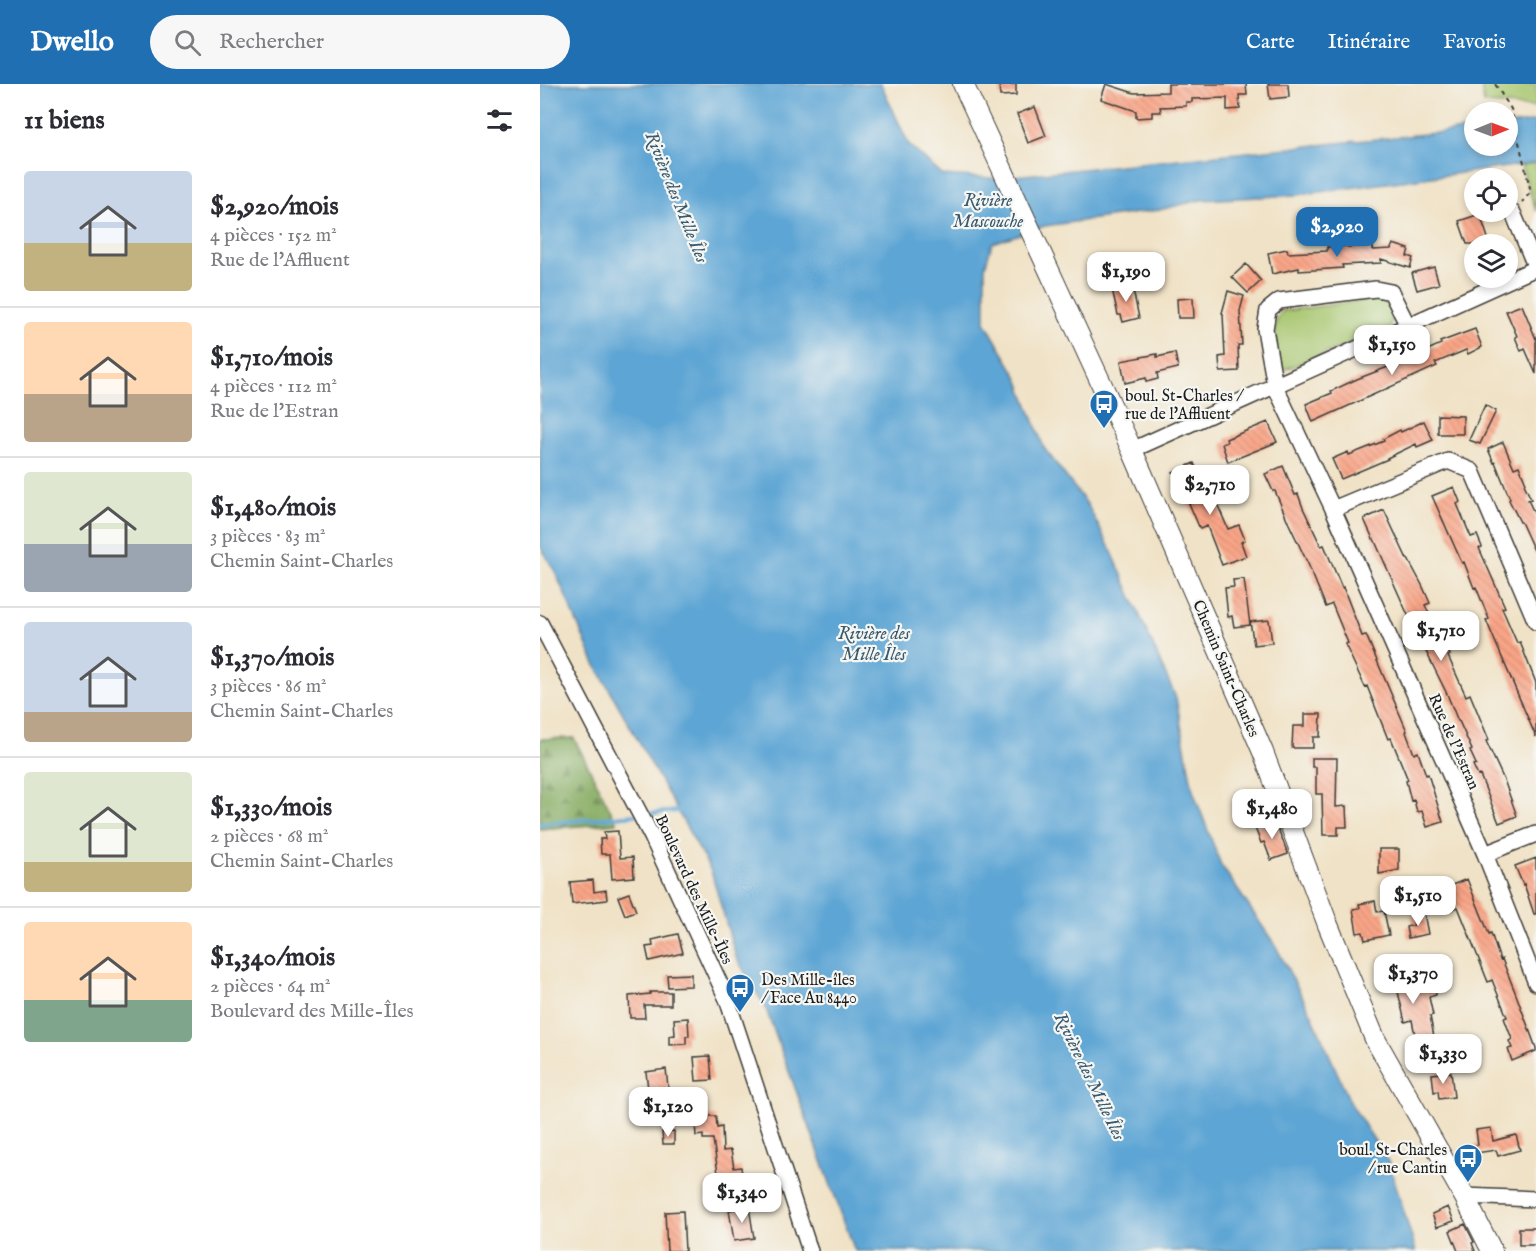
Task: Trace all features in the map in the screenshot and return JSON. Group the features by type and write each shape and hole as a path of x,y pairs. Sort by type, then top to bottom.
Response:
{"main road":[{"name":"Chemin Saint-Charles","path":"963,84 1132,450 1263,753 1328,924 1375,1039 1464,1196 1492,1251"}],"street":[{"path":"1132,450 1536,268 1517,222"},
{"name":"Rue de l'Estran","path":"1408,326 1391,292 1377,289 1279,301 1268,310 1265,329 1275,386 1333,509 1485,854 1536,983"},
{"path":"1333,509 1448,461 1472,471 1536,622"},
{"name":"Boulevard des Mille-Îles","path":"540,623 652,837 727,999 810,1251"},
{"path":"1485,854 1536,834"},
{"path":"1464,1196 1536,1199"}],"path":[{"path":"1495,84 1511,109 1531,192"}],"green space":[{"path":"1481,84 1536,84 1536,107 1518,106 1518,102 1484,102"},
{"path":"1536,163 1536,211 1521,165"},
{"path":"1377,299 1391,310 1392,318 1389,328 1286,369 1277,365 1275,329 1276,322 1283,311"},
{"path":"574,738 617,823 540,829 540,739"}],"water":[{"name":"Rivière des Mille Îles","path":"540,84 881,84 909,145 942,175 993,178 1464,130 1464,156 1518,156 1518,124 1536,121 1536,163 1499,168 1464,168 1464,173 1297,195 1200,200 1159,210 1045,226 992,243 985,267 985,322 1018,378 1044,448 1087,504 1112,552 1176,698 1193,791 1221,865 1275,945 1312,1015 1351,1104 1389,1163 1416,1251 855,1251 766,1009 736,957 711,871 594,662 554,569 540,546"}],"building":[{"path":"999,84 1016,84 1016,95 1000,96"},
{"path":"1106,84 1134,93 1168,92 1168,84 1246,84 1247,95 1239,95 1240,109 1227,110 1227,98 1192,99 1192,102 1186,102 1186,106 1160,107 1161,112 1152,112 1152,117 1136,118 1136,111 1101,99"},
{"path":"1268,84 1288,84 1289,97 1270,99"},
{"path":"1035,107 1046,136 1028,143 1017,114"},
{"path":"1464,219 1464,222 1483,222 1487,234 1464,235 1459,221"},
{"path":"1393,244 1409,249 1407,256 1413,258 1410,268 1381,259 1381,263 1299,271 1299,268 1272,274 1268,253 1287,249 1288,253 1327,251 1327,247 1348,246 1373,246 1373,250 1391,249"},
{"path":"1246,264 1261,281 1248,293 1232,277"},
{"path":"1434,267 1439,284 1417,290 1412,273"},
{"path":"1132,285 1139,318 1123,322 1121,315 1118,315 1112,289"},
{"path":"1228,291 1244,296 1240,311 1242,345 1238,345 1239,371 1220,372 1219,357 1225,356 1222,313"},
{"path":"1193,298 1194,318 1178,318 1177,299"},
{"path":"1522,305 1536,339 1536,374 1525,349 1521,351 1506,311"},
{"path":"1475,329 1482,347 1468,354 1466,350 1435,363 1437,366 1313,422 1306,404 1357,379 1441,344 1440,342"},
{"path":"1175,353 1178,368 1157,373 1158,379 1146,382 1146,378 1125,383 1121,361"},
{"path":"1485,405 1496,411 1480,444 1469,440"},
{"path":"1438,415 1463,416 1463,434 1438,434"},
{"path":"1424,421 1433,440 1417,447 1416,444 1341,479 1332,459 1384,441 1383,439 1400,430 1401,432"},
{"path":"1268,422 1277,442 1228,462 1222,444 1227,442 1226,439"},
{"path":"1503,442 1514,468 1519,466 1531,499 1528,500 1536,517 1536,555 1509,500 1488,449"},
{"path":"1194,463 1208,496 1213,494 1228,529 1239,525 1245,540 1241,542 1246,556 1222,565 1207,526 1200,529 1173,472"},
{"path":"1283,466 1321,546 1324,545 1362,636 1366,635 1407,731 1414,754 1418,752 1426,775 1428,774 1443,822 1427,827 1422,811 1417,812 1414,800 1411,801 1406,781 1408,780 1391,738 1388,739 1367,686 1365,687 1345,644 1348,643 1332,604 1326,607 1275,491 1265,474"},
{"path":"1454,487 1460,502 1457,504 1471,537 1477,535 1482,547 1479,548 1505,607 1502,608 1517,643 1520,642 1536,683 1536,737 1486,620 1489,619 1476,587 1474,588 1432,496"},
{"path":"1384,510 1430,603 1425,605 1441,640 1443,639 1466,696 1470,694 1489,740 1486,741 1517,816 1499,823 1480,775 1478,776 1473,765 1476,764 1470,751 1472,750 1364,519"},
{"path":"1244,579 1250,625 1234,627 1232,616 1228,617 1225,588 1234,587 1233,580"},
{"path":"1269,620 1272,643 1254,645 1250,622"},
{"path":"1305,714 1321,714 1320,737 1313,737 1313,748 1292,748 1293,726 1305,726"},
{"path":"1312,758 1337,758 1336,807 1346,806 1347,827 1338,827 1338,835 1323,835 1322,794 1316,794 1316,767 1312,767"},
{"path":"1275,821 1288,854 1271,860 1255,828"},
{"path":"618,831 620,858 633,857 634,877 612,879 610,854 601,854 600,839 605,839 604,832"},
{"path":"1379,849 1399,849 1399,870 1379,874"},
{"path":"1536,858 1536,914 1534,914 1515,866"},
{"path":"1467,879 1489,934 1491,933 1500,960 1502,959 1536,1048 1536,1051 1512,1061 1508,1049 1512,1048 1509,1041 1512,1039 1504,1018 1507,1017 1492,980 1488,982 1458,907 1451,910 1442,889"},
{"path":"593,880 594,892 606,890 607,900 572,904 570,882"},
{"path":"629,893 636,911 625,915 618,897"},
{"path":"1375,901 1377,912 1384,911 1389,935 1365,940 1363,932 1357,933 1353,909 1360,908 1359,904"},
{"path":"1424,913 1428,934 1408,938 1406,927 1414,925 1412,916"},
{"path":"678,934 683,953 649,961 646,947 653,946 652,940"},
{"path":"1394,955 1397,968 1402,966 1408,989 1434,983 1436,995 1429,997 1433,1015 1430,1016 1436,1047 1433,1048 1435,1057 1420,1060 1412,1020 1405,1022 1396,983 1385,985 1378,959"},
{"path":"691,974 691,986 668,987 667,975"},
{"path":"650,992 671,992 671,1005 644,1005 645,1018 630,1018 629,996 650,994"},
{"path":"688,1018 689,1036 686,1036 686,1044 669,1045 669,1036 675,1035 674,1019"},
{"path":"710,1056 712,1080 696,1081 694,1057"},
{"path":"666,1069 670,1104 650,1106 646,1072"},
{"path":"1451,1072 1454,1097 1439,1099 1438,1091 1434,1092 1432,1074"},
{"path":"702,1116 716,1116 717,1128 722,1127 723,1151 731,1150 734,1168 741,1167 743,1183 720,1187 713,1139 703,1139 703,1135 696,1136 695,1123 702,1122"},
{"path":"1491,1128 1493,1141 1516,1135 1520,1150 1498,1156 1496,1150 1469,1154 1468,1148 1478,1145 1476,1130"},
{"path":"674,1131 674,1144 663,1144 662,1132"},
{"path":"749,1207 754,1238 734,1241 729,1210"},
{"path":"1448,1207 1454,1221 1437,1227 1432,1214"},
{"path":"683,1211 685,1251 667,1251 665,1212"},
{"path":"1465,1224 1474,1242 1472,1243 1475,1251 1458,1251 1450,1231"},
{"path":"1519,1228 1536,1228 1536,1245 1519,1245"}],"waterway":[{"path":"645,814 678,811"},
{"path":"540,824 635,815"}],"place":[{"name":"boul. St-Charles / rue de l'Affluent","path":"1104,430"},
{"name":"Des Mille-îles / Face Au 8440","path":"740,1014"},
{"name":"boul. St-Charles / rue Cantin","path":"1468,1184"}],"water label":[{"name":"Rivière Mascouche","path":"988,210"}]}
